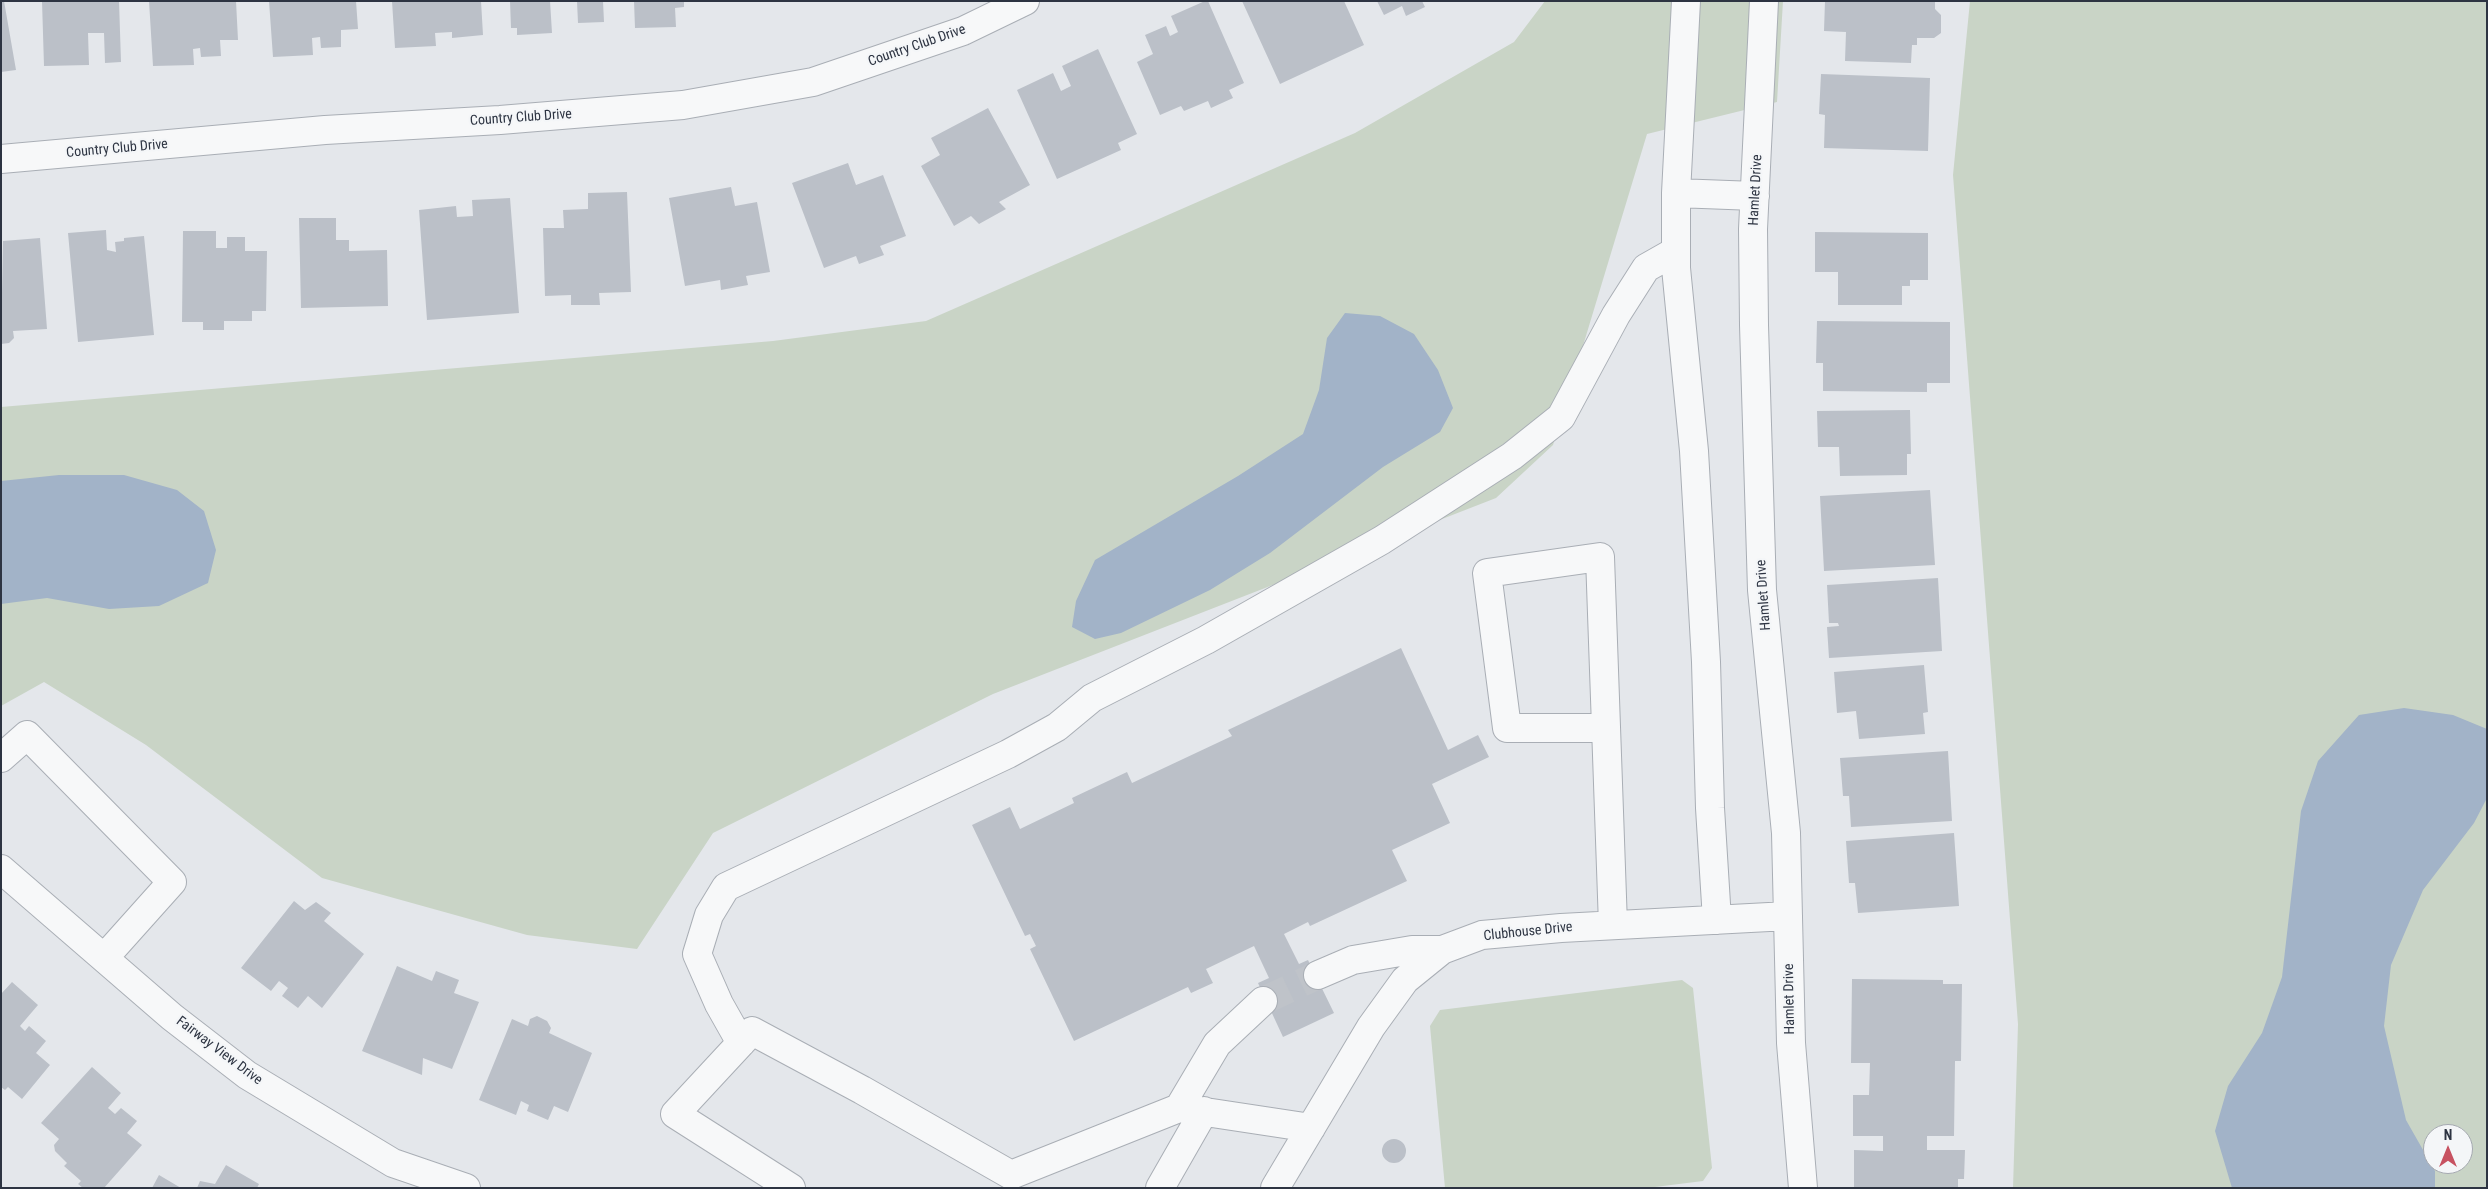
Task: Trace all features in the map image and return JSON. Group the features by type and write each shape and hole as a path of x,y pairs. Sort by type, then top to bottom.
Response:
{"street":[{"name":"Country Club Drive","path":"1,159 325,130 500,120 683,105 813,82 963,31 1025,1"},
{"path":"1686,1 1676,193 1676,251 1694,452 1706,662 1710,808 1717,920"},
{"name":"Hamlet Drive","path":"1764,1 1755,196 1754,325 1762,590 1786,833 1791,1043 1803,1188"},
{"path":"1676,193 1755,196"},
{"path":"741,1043 719,1004 697,954 709,915 726,887 1008,754 1057,727 1092,698 1206,640 1382,540 1512,456 1562,417 1616,315 1646,268 1676,251"},
{"path":"1606,728 1507,728 1487,573 1600,557 1613,925"},
{"path":"1,758 27,735 172,882 104,958"},
{"name":"Fairway View Drive","path":"1,869 172,1017 246,1074 393,1163 466,1188"},
{"name":"Clubhouse Drive","path":"1275,1188 1371,1027 1405,980 1442,950 1482,934 1788,916"},
{"path":"1318,974 1353,960 1412,950 1442,950"},
{"path":"1160,1188 1217,1044 1263,1001"},
{"path":"791,1188 675,1114 752,1031 862,1090 1011,1175 1192,1110 1311,1128"}],"green space":[{"path":"1545,1 1783,1 1777,102 1647,134 1553,445 1496,498 993,694 713,833 637,949 527,935 322,878 146,745 44,682 1,706 1,407 773,341 926,321 1355,133 1514,42"},
{"path":"1970,1 2487,1 2487,1188 2013,1188 2018,1024 1953,175"},
{"path":"1682,980 1693,988 1712,1168 1703,1181 1647,1188 1445,1188 1430,1026 1440,1010"}],"water":[{"path":"1345,313 1380,316 1414,334 1438,370 1453,408 1440,432 1383,467 1270,553 1210,590 1121,633 1095,639 1072,627 1076,601 1095,560 1238,476 1303,434 1319,390 1327,338"},
{"path":"59,475 124,475 177,490 204,511 216,550 208,583 159,606 109,609 47,598 1,604 1,481"},
{"path":"2404,708 2453,715 2487,729 2487,798 2474,823 2423,890 2391,965 2384,1026 2406,1120 2423,1150 2423,1174 2435,1174 2435,1188 2232,1188 2215,1131 2228,1086 2262,1033 2282,977 2301,811 2318,761 2359,715"}],"building":[{"path":"1,1 4,1 16,70 1,72"},
{"path":"42,1 119,1 121,62 105,63 104,33 88,33 89,65 44,66"},
{"path":"149,1 236,1 238,40 220,40 221,56 201,57 200,48 193,49 194,65 153,66"},
{"path":"269,1 356,1 358,29 341,30 341,47 321,48 320,37 312,38 313,55 273,57"},
{"path":"392,1 481,1 483,35 452,38 452,32 435,33 436,46 395,48"},
{"path":"510,1 550,1 552,33 517,35 517,28 511,28"},
{"path":"577,1 603,1 604,22 578,23"},
{"path":"634,1 684,1 684,7 675,8 676,27 635,28"},
{"path":"1208,1 1244,83 1229,90 1233,98 1211,108 1208,101 1184,111 1181,106 1160,115 1137,62 1153,54 1145,35 1166,26 1170,36 1178,32 1171,16"},
{"path":"1242,1 1344,1 1364,45 1280,84"},
{"path":"1377,1 1422,1 1425,7 1406,16 1402,6 1384,15"},
{"path":"1825,1 1935,1 1935,9 1941,15 1941,33 1934,38 1917,38 1917,45 1912,45 1911,63 1845,61 1846,32 1824,31"},
{"path":"1098,49 1137,134 1118,143 1121,150 1057,179 1017,90 1053,73 1061,91 1071,86 1062,66"},
{"path":"1821,74 1930,78 1928,151 1824,148 1825,115 1819,114"},
{"path":"988,108 1030,185 999,202 1006,209 979,224 971,216 954,226 921,166 940,155 931,138"},
{"path":"848,163 856,185 883,175 906,236 880,246 884,255 859,264 856,256 824,268 792,183"},
{"path":"731,187 735,206 757,202 770,272 746,276 748,285 721,290 720,280 685,286 669,198"},
{"path":"627,192 631,292 599,293 600,305 571,305 571,295 545,296 543,228 564,228 563,210 588,209 588,193"},
{"path":"510,198 519,313 427,320 419,210 456,206 457,217 473,216 472,200"},
{"path":"299,218 336,218 336,240 349,240 349,251 387,250 388,306 301,308"},
{"path":"106,230 107,250 116,252 115,242 124,241 124,238 144,236 154,335 78,342 68,233"},
{"path":"183,231 216,231 216,248 227,248 227,237 245,237 245,251 267,251 266,311 252,311 252,321 224,321 224,330 203,330 203,322 182,322"},
{"path":"1815,232 1928,233 1928,280 1910,280 1910,286 1902,286 1902,305 1838,305 1838,272 1815,272"},
{"path":"40,238 47,329 13,331 14,338 9,343 1,344 3,241"},
{"path":"1817,321 1950,322 1950,383 1927,383 1927,392 1823,391 1823,363 1816,363"},
{"path":"1910,410 1911,454 1907,454 1907,475 1840,476 1839,447 1818,447 1817,411"},
{"path":"1930,490 1935,565 1824,571 1820,496"},
{"path":"1938,578 1942,651 1829,658 1827,627 1839,626 1838,623 1829,623 1827,585"},
{"path":"1401,648 1448,750 1478,735 1489,757 1432,784 1450,823 1392,850 1407,881 1310,926 1308,922 1284,934 1299,964 1308,960 1334,1013 1283,1037 1258,983 1269,978 1254,946 1206,969 1213,983 1191,993 1188,987 1074,1041 1030,949 1036,946 1030,934 1025,936 972,825 1010,807 1020,829 1074,803 1072,798 1127,772 1132,783 1232,736 1228,730"},
{"path":"1924,665 1928,712 1923,713 1925,734 1859,739 1856,711 1837,713 1834,672"},
{"path":"1948,751 1952,821 1851,827 1849,796 1843,796 1840,758"},
{"path":"1954,833 1959,906 1858,913 1855,883 1849,883 1846,841"},
{"path":"294,901 305,910 316,902 331,913 324,921 364,954 322,1008 308,996 298,1008 282,996 288,988 279,981 271,991 241,968"},
{"path":"397,966 432,981 436,971 459,980 454,993 479,1002 452,1069 423,1058 422,1075 362,1051"},
{"path":"1852,979 1943,980 1943,984 1962,984 1961,1061 1955,1061 1954,1136 1927,1136 1927,1150 1965,1150 1964,1179 1958,1179 1958,1188 1854,1188 1854,1150 1883,1151 1883,1136 1853,1136 1853,1095 1869,1095 1870,1063 1851,1063"},
{"path":"12,982 38,1005 20,1026 25,1031 29,1026 46,1041 36,1053 50,1065 22,1099 8,1087 5,1090 1,1087 1,994"},
{"path":"537,1016 547,1021 551,1028 549,1033 592,1053 568,1112 554,1106 548,1120 527,1111 529,1105 521,1101 516,1115 479,1100 512,1019 528,1026 530,1019"},
{"path":"92,1067 121,1093 108,1108 115,1114 121,1108 137,1121 127,1133 142,1145 104,1188 83,1188 78,1184 81,1181 64,1166 67,1163 55,1151 54,1145 59,1139 41,1123"},
{"path":"1394,1139 1399,1140 1405,1146 1405,1156 1399,1162 1394,1163 1389,1162 1383,1156 1382,1151 1383,1146 1389,1140"},
{"path":"226,1165 259,1184 257,1188 197,1188 200,1181 215,1184"},
{"path":"159,1175 181,1188 152,1188"}],"tunnel":[{"path":"1263,1001 1318,975"}]}
